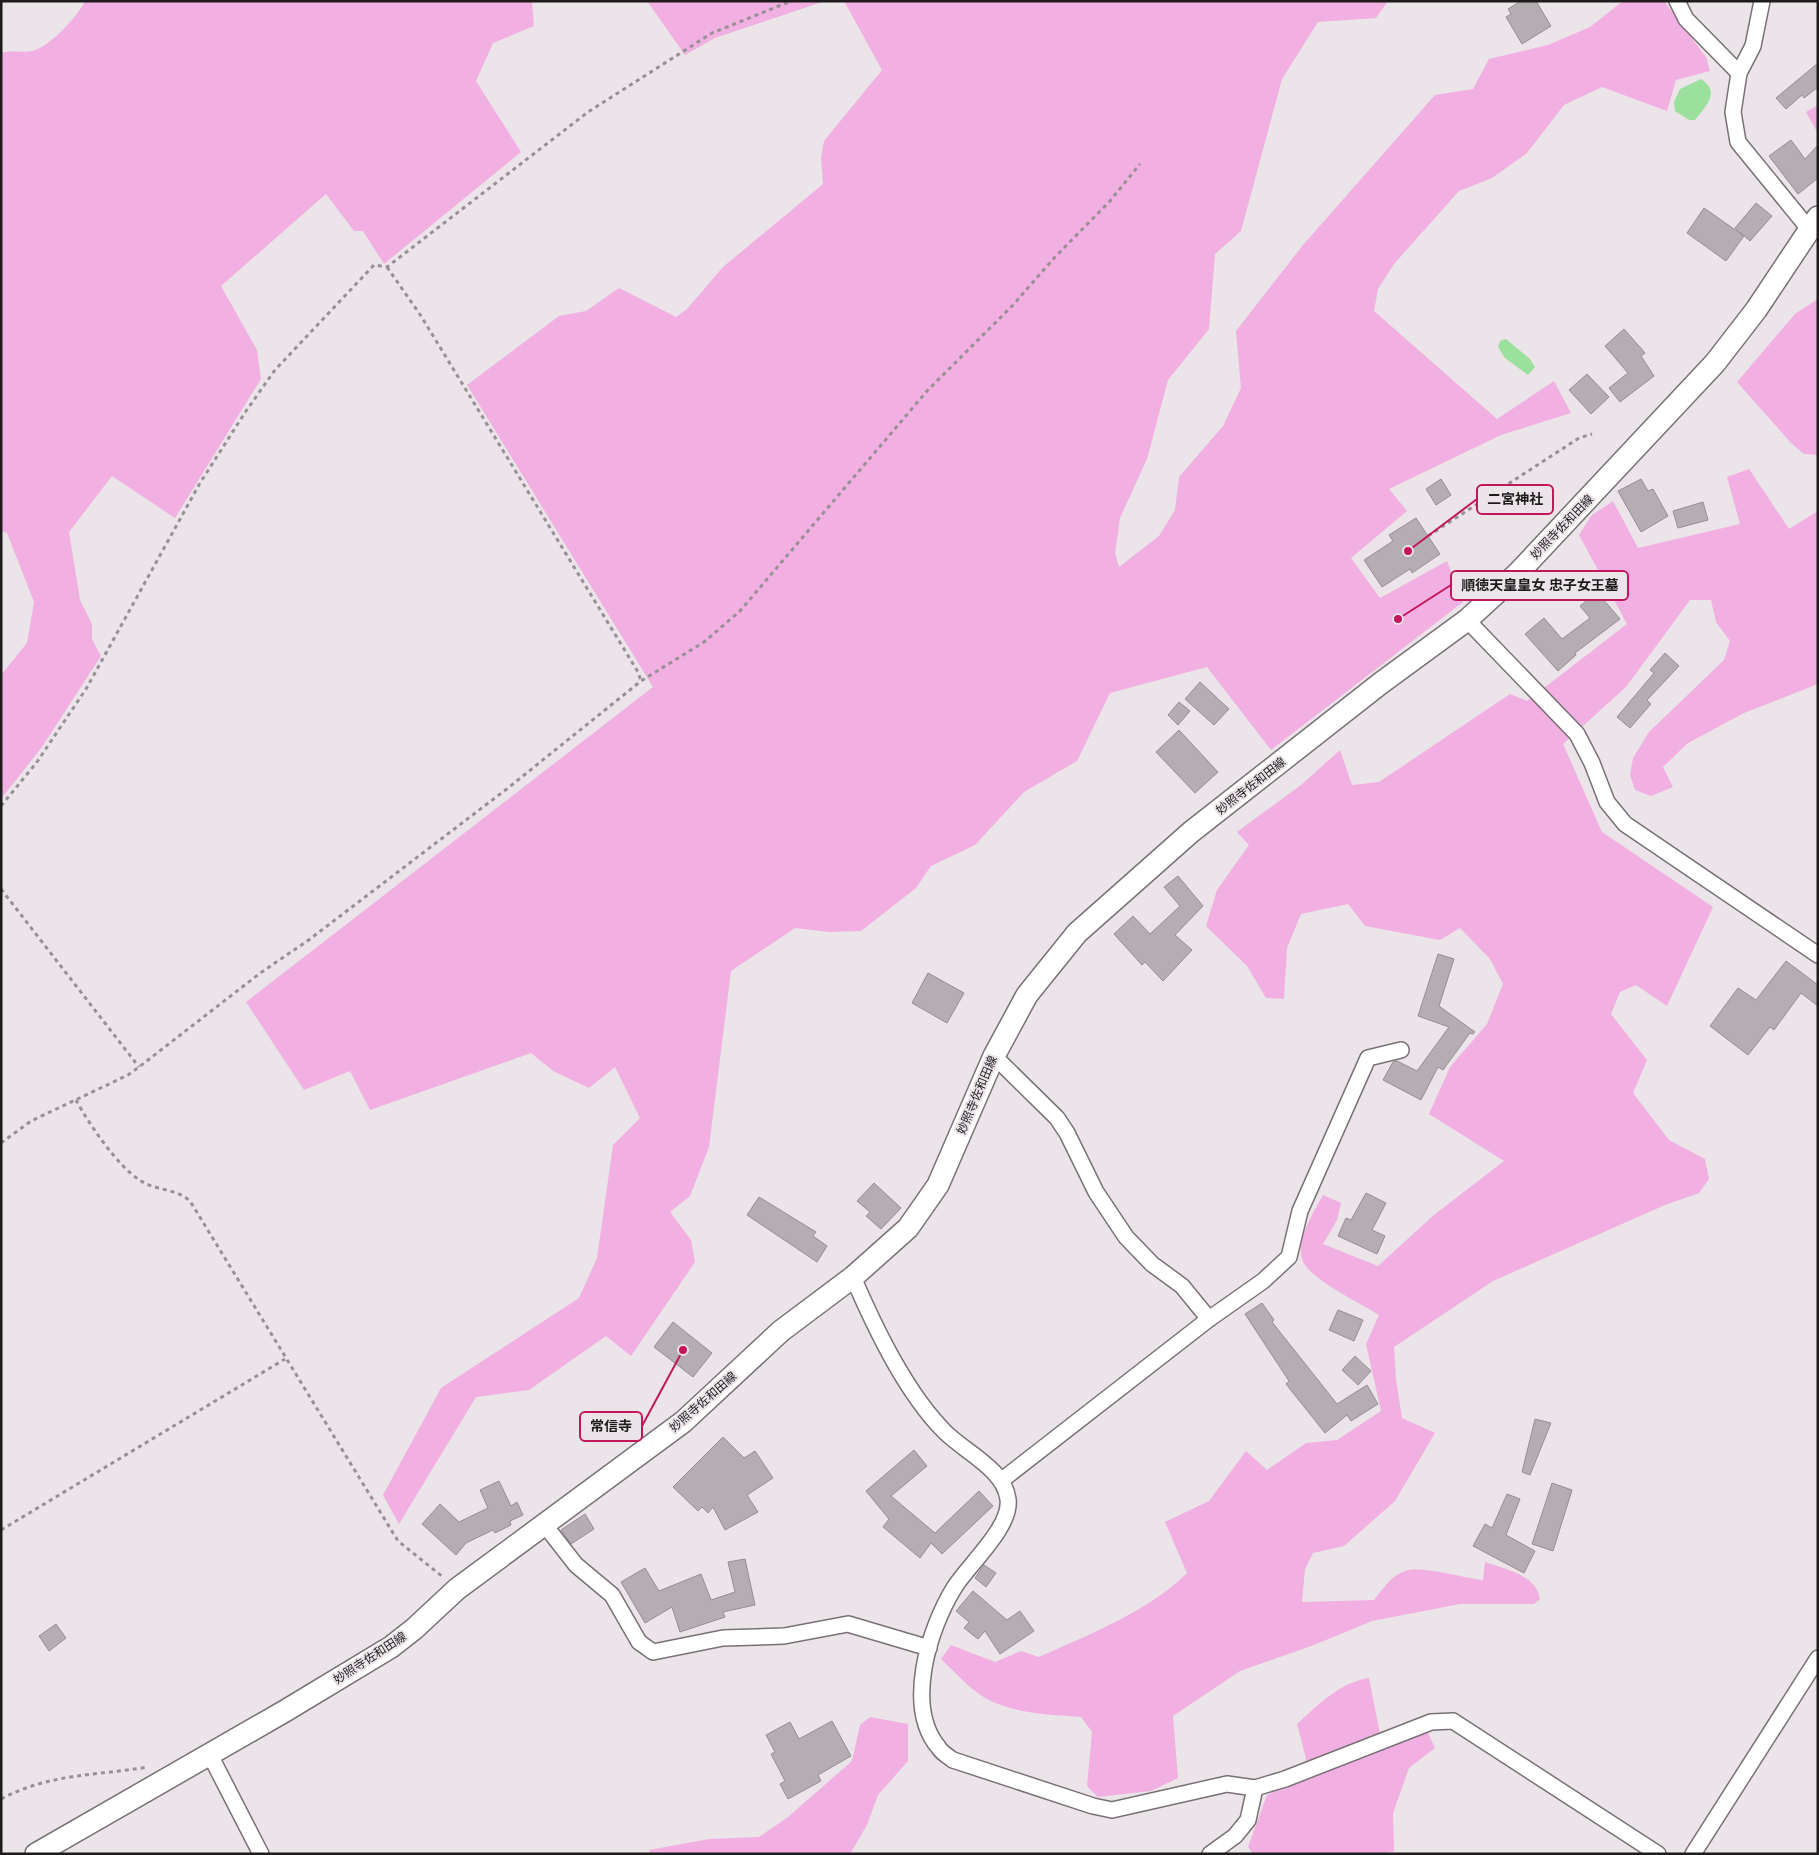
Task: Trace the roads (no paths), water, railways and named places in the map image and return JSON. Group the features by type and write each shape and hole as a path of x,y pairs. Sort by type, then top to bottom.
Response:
{"main road":[{"name":"妙照寺佐和田線","path":"36,1854 285,1711 391,1647 414,1629 457,1588 683,1422 781,1331 853,1277 908,1228 938,1185 994,1056 1027,995 1077,932 1192,832 1381,683 1467,620 1518,573 1715,364 1756,310 1814,223"}],"street":[{"path":"1677,1 1686,19 1739,73"},
{"path":"1762,1 1753,46 1739,73 1733,112 1738,142 1814,223"},
{"path":"1467,620 1577,734 1592,762 1607,802 1625,824 1818,955"},
{"path":"1002,1480 1209,1319 1263,1281 1289,1257 1300,1211 1368,1058 1401,1050"},
{"path":"994,1056 1057,1118 1067,1132 1096,1192 1126,1237 1152,1264 1182,1286 1209,1319"},
{"path":"853,1277 869,1315 920,1404 946,1433 1002,1480 1008,1500 1004,1521 954,1588 942,1612 929,1648 921,1686 922,1710 938,1748 953,1760 1093,1806 1112,1810 1227,1784 1256,1788 1285,1780 1431,1722 1453,1721 1658,1854"},
{"path":"544,1524 576,1565 612,1595 639,1642 653,1652 723,1638 784,1636 848,1624 929,1648"},
{"path":"1692,1854 1818,1658"},
{"path":"209,1753 261,1854"},
{"path":"1210,1854 1235,1836 1248,1820 1256,1788"}],"place":[{"name":"二宮神社","path":"1408,551"},
{"name":"順徳天皇皇女 忠子女王墓","path":"1398,619"},
{"name":"常信寺","path":"683,1350"}]}
